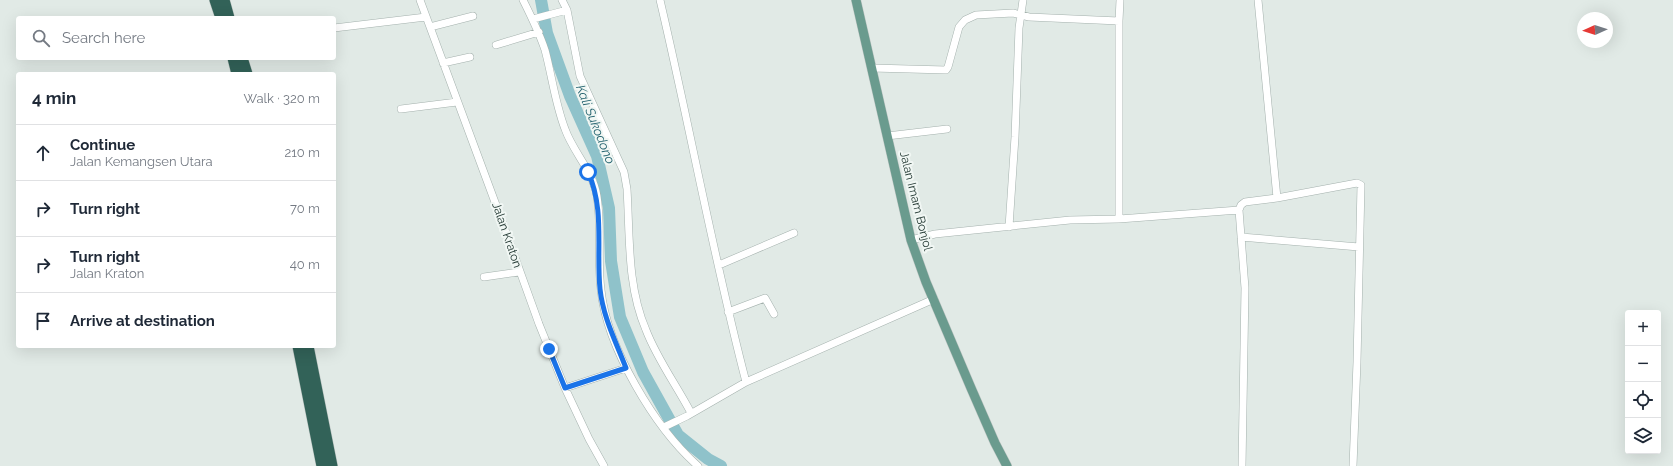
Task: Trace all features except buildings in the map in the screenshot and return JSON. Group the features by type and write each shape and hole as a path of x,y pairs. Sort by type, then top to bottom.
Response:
{"highway":[{"path":"215,0 220,16"},
{"path":"224,0 228,16"},
{"path":"234,60 237,72"},
{"path":"243,60 246,72"},
{"path":"298,348 322,466"},
{"path":"308,348 332,466"}],"main road":[{"name":"Jalan Imam Bonjol","path":"856,0 911,240 934,299 992,436 1007,466"}],"street":[{"name":"Jalan Kraton","path":"420,0 499,213 519,272 565,388 589,439 604,466"},
{"path":"523,0 536,18 565,130 595,188 598,208 603,308 626,368 682,451 698,466"},
{"path":"562,0 582,83 611,142 625,176 631,267 637,306 648,336 689,415"},
{"path":"660,0 719,264 728,312 746,382"},
{"path":"1009,227 1020,16 1023,0"},
{"path":"1119,219 1120,0"},
{"path":"1258,0 1277,198"},
{"path":"536,18 564,10"},
{"path":"872,68 946,70 957,30 965,20 976,15 1014,13 1020,16 1119,20"},
{"path":"430,28 473,16"},
{"path":"336,28 426,17"},
{"path":"496,45 539,32"},
{"path":"443,63 470,57"},
{"path":"402,109 457,102"},
{"path":"887,136 947,129"},
{"path":"1242,466 1245,288 1239,210 1241,205 1245,202 1360,184 1362,191 1359,247 1357,362 1352,466"},
{"path":"911,240 934,234 1070,220 1119,219 1239,210"},
{"path":"719,264 794,233"},
{"path":"1241,237 1359,247"},
{"path":"484,277 519,272"},
{"path":"728,312 765,298 774,314"},
{"path":"666,426 689,415 746,382 934,299"},
{"path":"565,388 626,368"}],"waterway":[{"name":"Kali Sukodono","path":"541,0 547,33 570,96 597,156 609,208 611,261 620,317 643,372 678,435 708,459 721,466"}],"route":[{"path":"549,349 565,388 626,368 603,308 600,289 597,196 588,172"}]}
